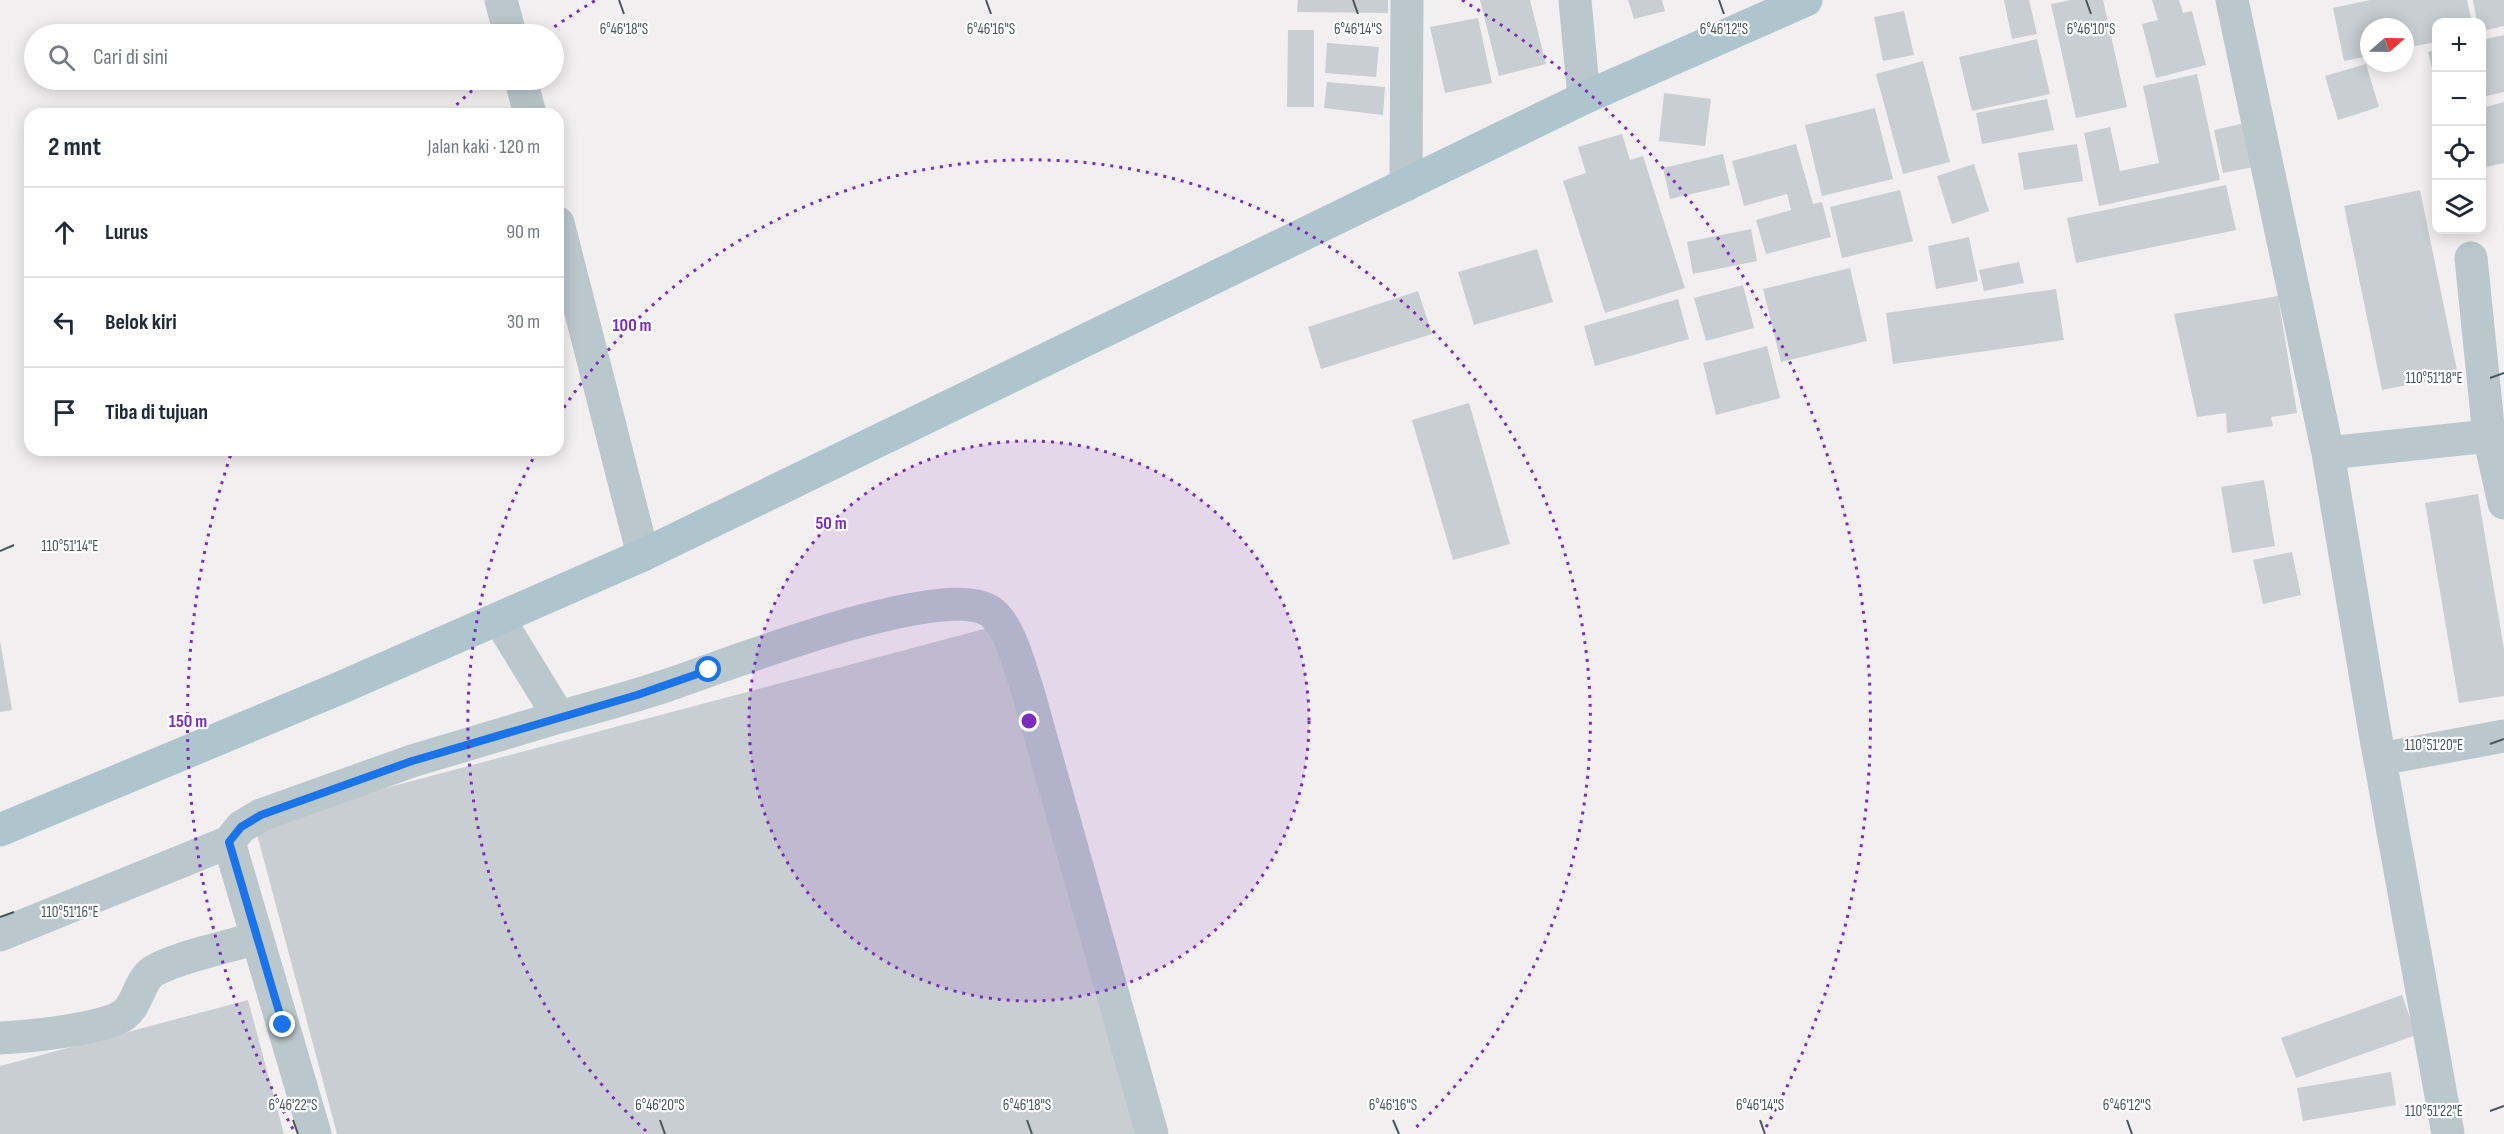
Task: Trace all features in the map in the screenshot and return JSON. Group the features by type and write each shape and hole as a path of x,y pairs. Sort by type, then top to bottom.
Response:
{"main road":[{"path":"0,830 340,688 643,555 1584,98 1806,0"}],"street":[{"path":"501,0 507,24"},
{"path":"1406,185 1407,0"},
{"path":"1575,0 1584,98"},
{"path":"2232,0 2328,453 2380,759 2448,1134"},
{"path":"524,90 528,108"},
{"path":"564,246 643,555"},
{"path":"2471,258 2488,436 2504,503"},
{"path":"2328,453 2488,436"},
{"path":"0,935 229,842 241,827 261,815 412,761 637,695 800,639 866,620 948,604 967,604 990,611 1000,622 1008,637 1029,695 1152,1134"},
{"path":"499,619 559,717"},
{"path":"2380,759 2504,736"},
{"path":"229,842 315,1134"},
{"path":"0,1038 36,1037 103,1023 123,1016 132,1006 151,973 171,963 256,938"}],"building":[{"path":"1298,0 1388,0 1388,13 1297,12"},
{"path":"1480,0 1530,0 1546,64 1499,76"},
{"path":"1628,0 1662,0 1665,11 1634,19"},
{"path":"2004,0 2029,0 2037,34 2012,39"},
{"path":"2071,0 2103,0 2127,107 2076,118 2051,4"},
{"path":"2152,0 2179,0 2183,13 2192,11 2206,65 2156,78 2142,24 2158,20"},
{"path":"2370,0 2467,0 2471,18 2432,18 2432,43 2414,46 2414,18 2360,18 2360,58 2344,61 2333,8"},
{"path":"2473,0 2504,0 2504,26 2486,30 2486,18 2476,18"},
{"path":"1904,11 1914,55 1883,61 1874,17"},
{"path":"1478,18 1492,83 1445,93 1430,27"},
{"path":"1288,30 1314,30 1314,107 1287,107"},
{"path":"2504,35 2504,92 2486,96 2486,72 2486,39"},
{"path":"2037,39 2050,94 1972,111 1959,57"},
{"path":"1327,43 1379,47 1376,77 1325,73"},
{"path":"2432,51 2432,68 2428,52"},
{"path":"1923,61 1950,162 1903,174 1876,74"},
{"path":"2360,66 2360,72 2368,72 2379,107 2338,120 2325,76"},
{"path":"2197,74 2220,180 2099,206 2084,133 2110,127 2120,171 2159,163 2143,86"},
{"path":"1327,82 1385,87 1383,115 1324,108"},
{"path":"1664,93 1711,99 1705,146 1659,141"},
{"path":"2047,99 2054,130 1982,144 1976,113"},
{"path":"2504,102 2504,163 2486,167 2486,126 2486,107"},
{"path":"1875,108 1893,179 1822,196 1805,125"},
{"path":"2245,123 2254,167 2223,173 2214,130"},
{"path":"1622,134 1630,160 1643,156 1685,288 1605,313 1563,181 1586,173 1578,147"},
{"path":"1796,144 1813,204 1822,202 1831,237 1766,254 1756,220 1791,210 1787,194 1744,206 1732,161"},
{"path":"2077,144 2083,181 2024,190 2018,153"},
{"path":"1723,154 1730,185 1670,199 1663,168"},
{"path":"1974,164 1989,211 1952,224 1937,176"},
{"path":"2226,185 2236,230 2076,263 2067,218"},
{"path":"1900,190 1913,241 1842,258 1830,207"},
{"path":"2420,190 2458,375 2382,390 2344,206"},
{"path":"1751,229 1757,261 1693,274 1687,242"},
{"path":"1969,237 1978,281 1936,289 1928,246"},
{"path":"1537,249 1553,302 1474,325 1458,272"},
{"path":"2019,262 2024,283 1984,291 1979,270"},
{"path":"1850,268 1867,341 1781,362 1763,289"},
{"path":"1743,285 1754,328 1706,341 1694,298"},
{"path":"2056,289 2064,340 1893,364 1886,313"},
{"path":"1418,291 1432,334 1321,369 1308,327"},
{"path":"2278,296 2297,413 2271,417 2273,426 2227,433 2226,413 2197,417 2174,314"},
{"path":"1678,299 1689,339 1595,366 1584,326"},
{"path":"1767,346 1780,398 1716,415 1703,363"},
{"path":"1469,403 1510,544 1453,560 1412,420"},
{"path":"2264,480 2275,546 2232,553 2221,487"},
{"path":"2478,494 2504,649 2504,696 2459,703 2425,503"},
{"path":"2292,552 2301,595 2263,604 2253,560"},
{"path":"999,625 1135,1134 337,1134 254,823"},
{"path":"0,640 12,710 0,712"},
{"path":"2402,995 2416,1035 2296,1078 2281,1038"},
{"path":"248,1000 284,1134 0,1134 0,1066"},
{"path":"2391,1072 2396,1105 2303,1121 2297,1088"}],"route":[{"path":"283,1025 229,842 241,827 261,815 412,761 637,695 709,670"}]}
